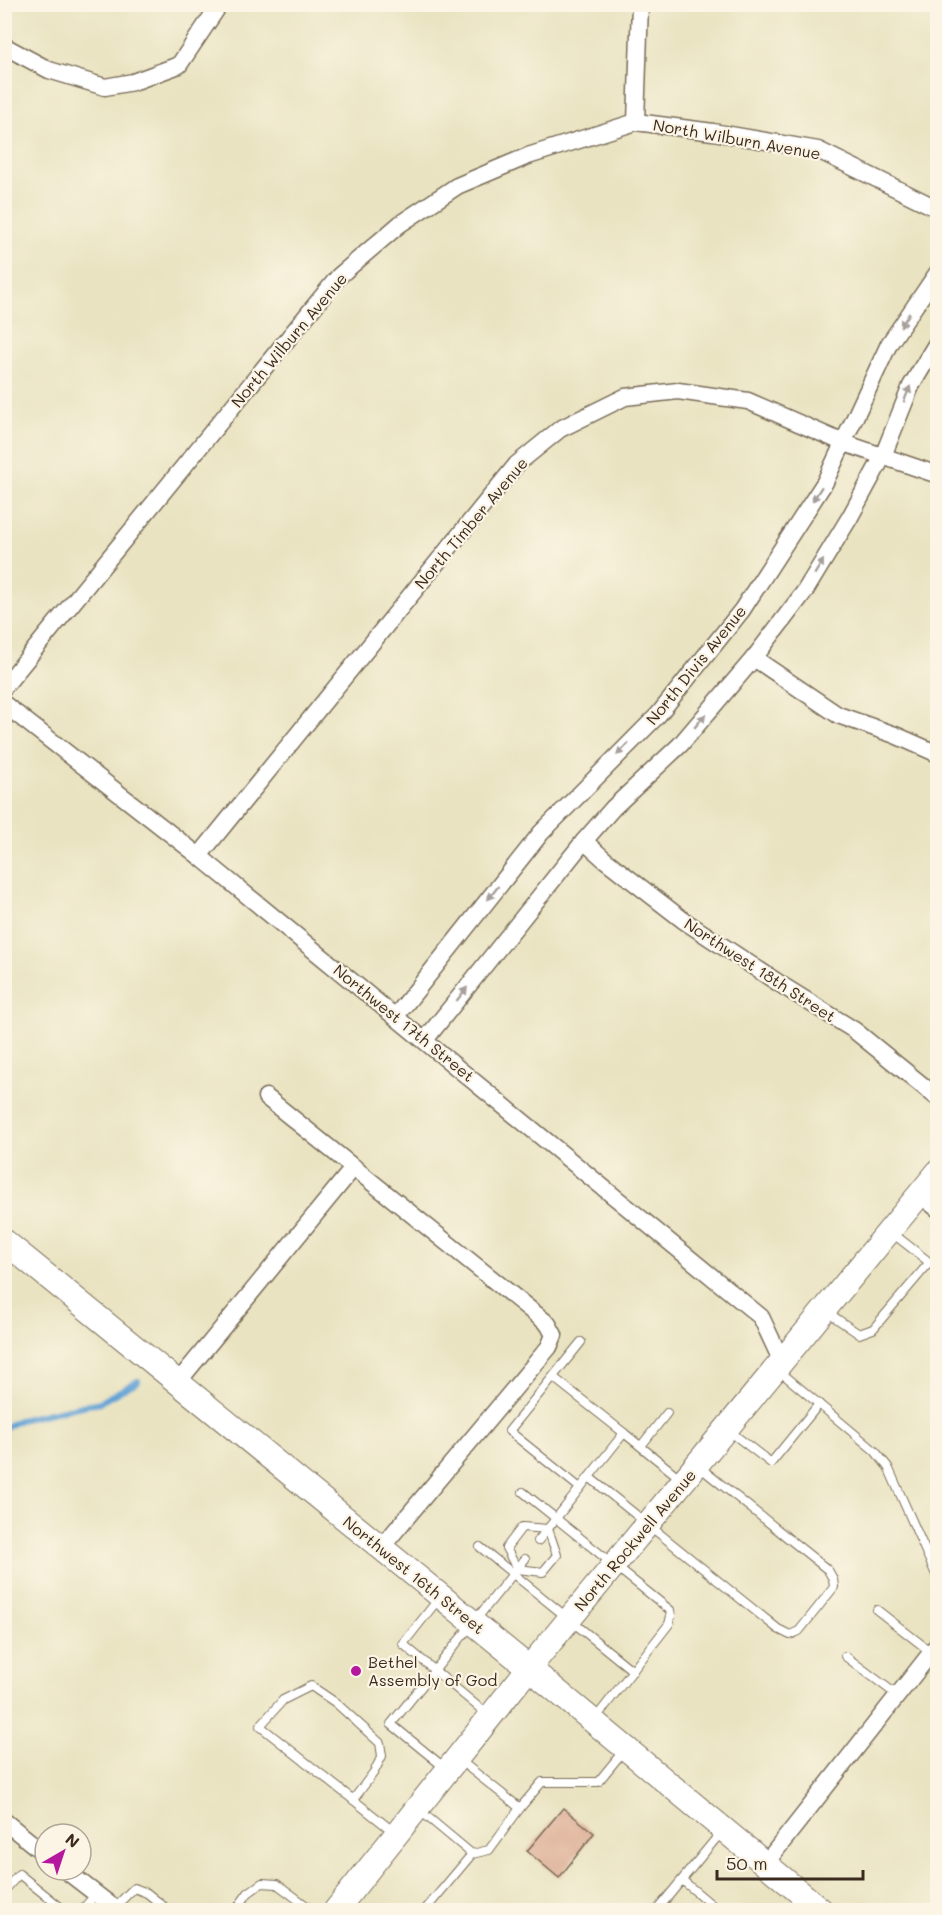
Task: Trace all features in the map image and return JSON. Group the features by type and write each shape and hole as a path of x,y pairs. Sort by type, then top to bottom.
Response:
{"street":[{"path":"4,46 49,70 105,87 133,82 178,65 220,4"},
{"path":"636,122 640,4"},
{"name":"North Wilburn Avenue","path":"4,687 339,276 400,224 457,186 528,156 636,122 713,132 818,150 938,209"},
{"name":"North Divis Avenue","path":"396,1016 541,833 657,715 742,610 825,482 888,344 938,272"},
{"path":"425,1040 584,841 613,808 680,745 754,658 805,591 850,517 883,456 910,386 938,340"},
{"name":"North Timber Avenue","path":"199,856 517,464 560,429 625,397 678,391 748,401 844,443 938,475"},
{"path":"754,658 838,715 895,735 938,754"},
{"name":"Northwest 17th Street","path":"4,704 199,856 761,1317 780,1365"},
{"name":"Northwest 18th Street","path":"584,841 604,860 683,920 854,1030 938,1098"},
{"path":"266,1097 548,1324 554,1335 549,1347 381,1548"},
{"path":"178,1382 354,1167"},
{"name":"North Rockwell Avenue","path":"336,1911 529,1668 938,1172"},
{"path":"919,1194 938,1209"},
{"name":"Northwest 16th Street","path":"4,1241 529,1668 818,1910"},
{"path":"765,1864 934,1648"},
{"path":"4,1821 33,1844"},
{"path":"80,1882 115,1909"}],"lane":[{"path":"889,1230 938,1269"},
{"path":"824,1310 859,1334 873,1329 929,1263"},
{"path":"580,1342 509,1431 580,1488"},
{"path":"780,1365 819,1404 875,1451 888,1467 938,1579"},
{"path":"553,1377 641,1446 691,1473 828,1570 834,1587 799,1631 790,1635 778,1629 589,1477"},
{"path":"727,1429 771,1463 819,1404"},
{"path":"641,1446 667,1413"},
{"path":"538,1541 624,1433"},
{"path":"523,1492 670,1610 669,1624 593,1721"},
{"path":"515,1572 506,1548 522,1527 548,1529"},
{"path":"515,1572 543,1572 557,1555 548,1529"},
{"path":"480,1547 515,1572 569,1620 633,1671"},
{"path":"520,1808 391,1724 525,1559"},
{"path":"440,1596 403,1644 490,1717"},
{"path":"877,1610 934,1648"},
{"path":"845,1656 897,1695"},
{"path":"353,1800 375,1772 382,1756 380,1743 336,1703 311,1686 283,1700 260,1726 353,1800 396,1834"},
{"path":"425,1911 472,1854 489,1850 542,1782 598,1782 626,1749"},
{"path":"417,1808 472,1854"},
{"path":"657,1911 723,1830"},
{"path":"4,1892 19,1874 64,1911"},
{"path":"682,1880 718,1911"},
{"path":"236,1911 248,1893 262,1883 277,1884 312,1911"},
{"path":"115,1909 135,1888 147,1893 168,1911"},
{"path":"82,1911 96,1894"}],"building":[{"path":"563,1808 594,1833 559,1878 527,1851"}],"waterway":[{"path":"4,1428 19,1420 100,1402 138,1381"}],"place":[{"name":"Bethel Assembly of God","path":"356,1671"}]}
